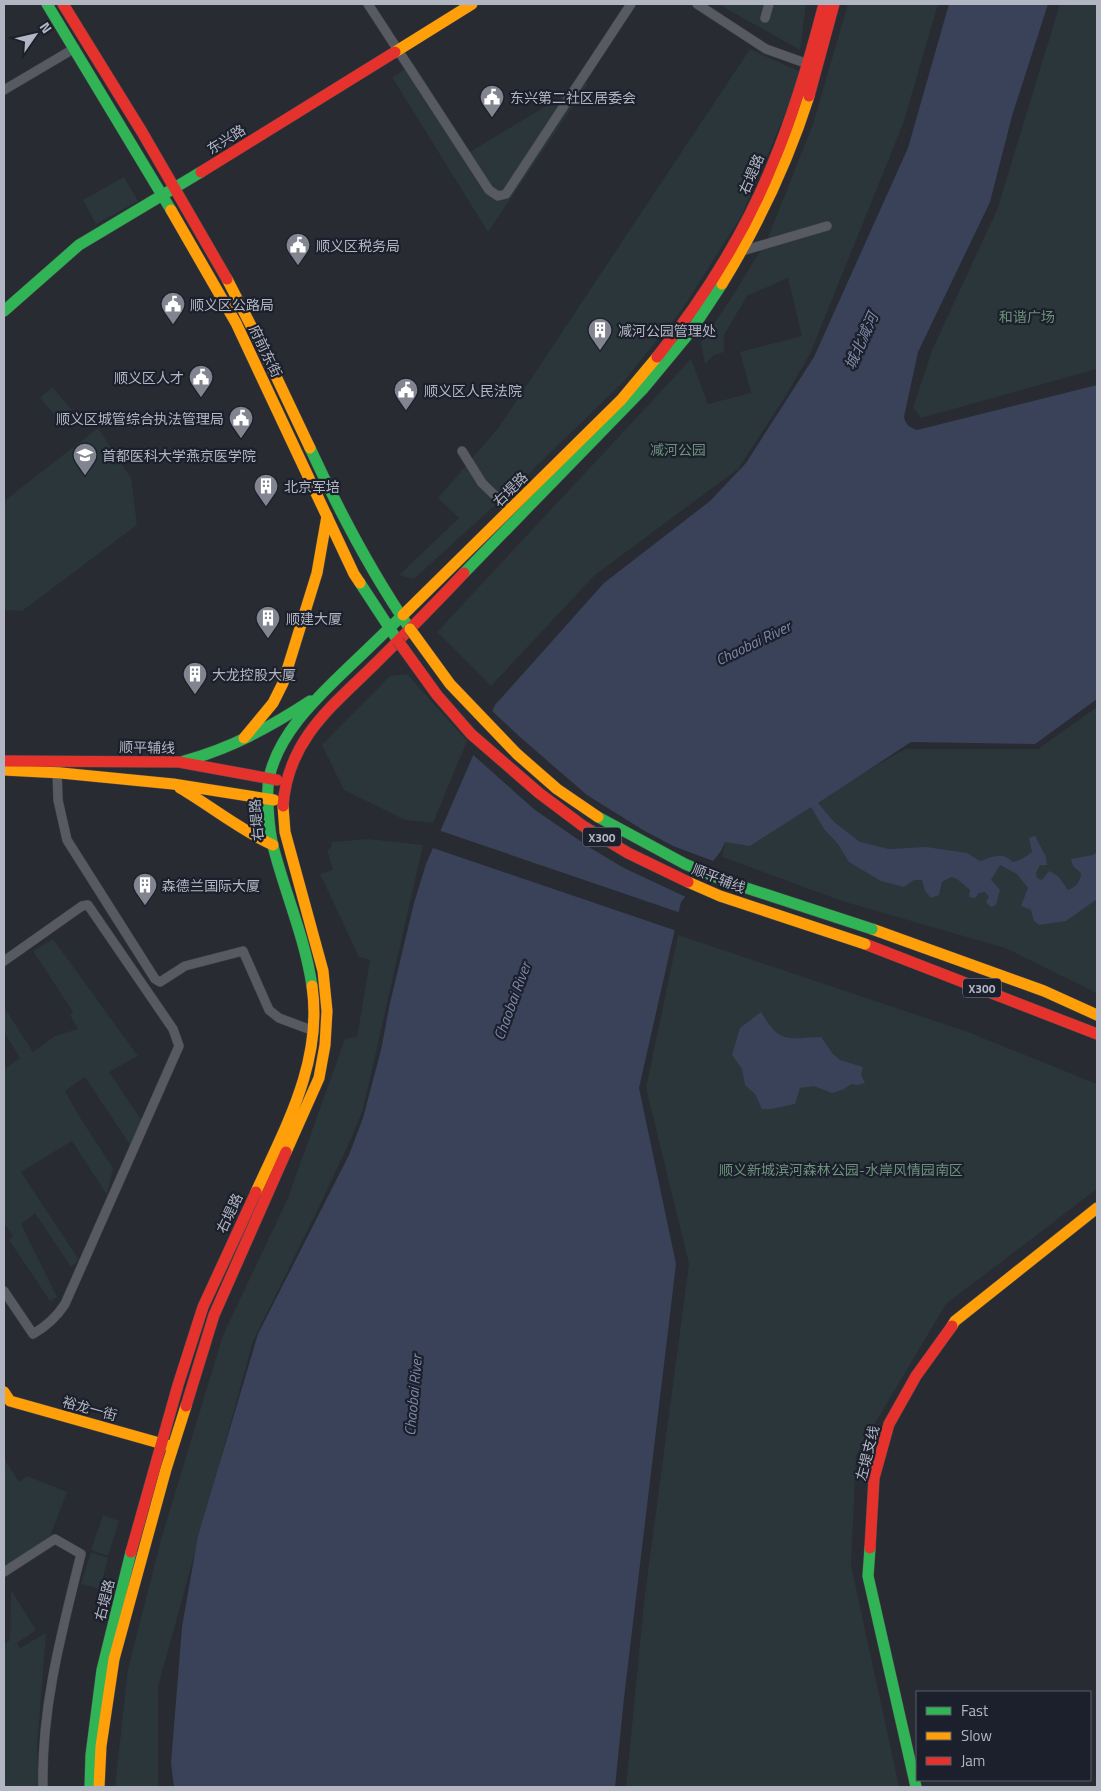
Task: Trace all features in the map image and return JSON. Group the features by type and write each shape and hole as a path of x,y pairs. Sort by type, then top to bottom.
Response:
{"main road":[{"name":"府前东街","path":"47,4 164,196 252,355 354,574 398,641"},
{"name":"府前东街","path":"63,4 176,188 251,324 353,535 383,590 410,629"},
{"name":"东兴路","path":"4,311 79,245 164,196 472,4"},
{"name":"右堤路","path":"99,1787 101,1746 114,1659 168,1445 178,1385 203,1307 290,1118 311,1056 314,1031 314,998 308,958 273,846 268,800 269,779 274,763 286,738 324,691 401,618 621,400 647,370 693,309 750,214 791,117 824,4"},
{"name":"右堤路","path":"90,1787 91,1755 102,1670 133,1546 214,1315 319,1078 325,1049 328,1021 326,988 318,948 293,865 283,820 284,800 291,766 302,744 320,720 623,412 654,377 699,320 742,251 774,185 801,121 834,4"},
{"path":"244,738 273,703 283,683 317,573 327,516"},
{"name":"顺平辅线","path":"410,629 450,684 517,754 557,789 606,822 685,864 725,881 872,929 1044,991 1097,1015"},
{"name":"顺平辅线","path":"398,641 437,694 471,734 539,793 583,826 628,853 720,896 865,944 1097,1034"},
{"path":"179,762 216,752 288,716 324,691"},
{"name":"顺平辅线","path":"4,761 173,784 268,800 284,800"},
{"name":"顺平辅线","path":"4,770 179,762 287,781"},
{"path":"173,784 273,846"},
{"name":"左堤支线","path":"914,1786 868,1576 874,1478 889,1424 916,1376 955,1321 1097,1208"},
{"name":"裕龙一街","path":"6,1400 168,1445"}],"street":[{"path":"368,4 490,190 498,196 506,194 631,4"},
{"path":"697,4 766,49 808,64"},
{"path":"766,18 769,4"},
{"path":"4,90 75,48"},
{"path":"742,251 827,226"},
{"path":"462,451 482,483 510,510"},
{"path":"57,767 58,800 67,840 155,979 160,982 185,966 243,951 270,1010 279,1018 314,1031"},
{"path":"4,961 82,906 88,905 173,1029 179,1046 65,1304 59,1313 50,1323 33,1334 4,1291"},
{"path":"4,1572 54,1539 81,1554 61,1632 49,1695 43,1760 43,1787"}],"green space":[{"path":"718,4 806,4 800,50"},
{"name":"减河公园","path":"848,4 938,4 903,124 810,354 785,397 738,469 595,575 491,686 437,632 691,359 708,404 751,393 740,352 802,336 788,278 747,296 724,335 724,352 714,355 705,364 701,343 767,240 813,124"},
{"name":"和谐广场","path":"1060,4 1097,4 1097,369 921,418 913,407 933,348 997,210"},
{"path":"750,49 801,72 742,215 681,311 623,382 516,486 414,579 399,575 459,518 438,498 499,427"},
{"path":"414,64 470,152 561,97 578,78 588,84 488,232 392,77"},
{"path":"124,177 138,201 96,224 83,200"},
{"path":"52,387 72,410 60,421 40,398"},
{"path":"98,428 131,478 137,525 22,611 4,610 4,501"},
{"path":"407,674 467,741 433,823 405,820 344,790 322,745 390,676"},
{"path":"1097,707 1097,993 1005,948 845,902 722,857 725,842 830,792 905,749 1038,749"},
{"path":"368,839 423,845 363,1109 318,1209 253,1341 158,1687 158,1787 115,1787 128,1669 162,1536 223,1335 287,1200 345,1039 357,1037 370,960 359,957 320,874 333,870 327,850 331,848 332,842"},
{"name":"顺义新城滨河森林公园-水岸风情园南区","path":"678,935 968,1032 1097,1084 1097,1189 946,1304 856,1455 851,1565 899,1787 626,1787 644,1602 689,1264 646,1088"},
{"path":"53,939 138,1056 109,1072 142,1121 130,1145 85,1077 65,1091 113,1168 107,1195 72,1141 21,1172 79,1260 71,1267 35,1213 21,1224 57,1297 50,1301 9,1240 13,1236 4,1223 4,1066 6,1068 20,1058 4,1032 4,1007 33,1052 55,1036 78,1029 70,1015 73,1012 33,951"},
{"path":"4,1459 19,1482 27,1476 67,1492 50,1536 4,1568"},
{"path":"103,1515 119,1521 108,1556 91,1550"},
{"path":"91,1552 108,1558 100,1589 81,1584"},
{"path":"11,1590 36,1630 17,1643 20,1648 46,1633 37,1749 39,1787 4,1787 4,1644 10,1640"}],"water":[{"path":"949,4 1048,4 1012,116 990,202 918,352 904,417 908,425 917,430 1097,385 1097,699 1035,744 911,742 818,803 834,822 860,842 889,849 926,847 967,853 980,861 1001,856 1013,862 1022,859 1032,852 1029,838 1035,836 1046,857 1047,865 1040,865 1036,873 1037,878 1042,880 1049,871 1058,876 1068,890 1077,883 1081,876 1081,873 1073,866 1071,859 1093,855 1097,852 1097,899 1066,921 1039,925 1034,921 1031,910 1021,906 1028,888 1017,874 1000,865 991,880 1000,890 996,905 991,907 986,902 989,897 985,892 979,893 975,898 969,897 970,890 957,879 951,877 942,882 939,895 931,898 925,891 922,880 914,880 904,887 881,881 849,862 838,844 824,829 811,807 750,846 725,842 721,851 681,902 639,1088 676,1264 615,1787 174,1787 171,1763 182,1627 198,1536 258,1334 349,1155 363,1118 381,1050 390,1003 414,903 426,864 495,705 604,583 710,501 746,463 814,357 908,148"},
{"path":"761,1012 768,1023 780,1035 793,1038 821,1037 833,1054 840,1060 863,1067 861,1075 865,1083 851,1084 844,1089 832,1093 814,1086 800,1088 795,1104 762,1109 755,1094 745,1085 742,1069 732,1055 740,1028"}],"pier":[{"path":"490,709 587,795 643,830 673,846 716,862 688,898 624,868 592,849 535,810 471,753"},
{"path":"438,830 681,913 677,931 430,847"}],"traffic: fast":[{"path":"47,4 171,210"},
{"path":"4,311 79,245 201,172"},
{"path":"464,573 643,389 691,331 722,284"},
{"path":"310,448 356,541 410,629"},
{"path":"360,583 398,641"},
{"path":"312,986 305,950 272,839 268,803 269,778 274,761 282,745 302,715 327,688 403,615"},
{"path":"184,761 234,744 280,720 310,701"},
{"path":"598,817 685,864 725,881 872,929"},
{"path":"870,1548 868,1576 916,1787"},
{"path":"90,1787 91,1755 102,1670 131,1552"}],"traffic: slow":[{"path":"395,52 472,4"},
{"path":"722,284 748,239 771,193 792,145 809,96"},
{"path":"171,210 236,323 354,574 360,583"},
{"path":"227,279 310,448"},
{"path":"403,615 621,400 657,357"},
{"path":"244,738 273,703 283,683 317,573 327,516"},
{"path":"410,629 450,684 517,754 557,789 598,817"},
{"path":"4,770 61,773 173,784 274,800"},
{"path":"180,788 273,845"},
{"path":"283,806 285,832 323,971 327,1011 325,1045 319,1078 286,1152"},
{"path":"688,882 720,896 865,944"},
{"path":"872,929 1044,991 1097,1015"},
{"path":"256,1192 290,1118 307,1067 312,1041 314,1014 312,986"},
{"path":"952,1326 955,1321 1097,1208"},
{"path":"4,1392 10,1401 170,1446"},
{"path":"99,1787 101,1746 114,1659 166,1469 186,1406"}],"traffic: jam":[{"path":"63,4 142,132 227,279"},
{"path":"657,357 707,288 750,215 781,143 795,104 824,4"},
{"path":"809,96 834,4"},
{"path":"201,172 395,52"},
{"path":"283,806 287,781 294,759 305,739 318,722 464,573"},
{"path":"398,641 437,695 471,734 539,793 583,826 628,853 688,882"},
{"path":"4,761 179,762 277,780"},
{"path":"865,944 1097,1034"},
{"path":"186,1406 214,1315 286,1152"},
{"path":"131,1552 178,1385 203,1307 256,1192"},
{"path":"870,1548 874,1478 889,1424 916,1376 952,1326"}],"place":[{"name":"东兴第二社区居委会","path":"492,118"},
{"name":"顺义区税务局","path":"298,266"},
{"name":"顺义区公路局","path":"173,325"},
{"name":"减河公园管理处","path":"600,351"},
{"name":"顺义区人才","path":"201,398"},
{"name":"顺义区人民法院","path":"406,411"},
{"name":"顺义区城管综合执法管理局","path":"241,439"},
{"name":"首都医科大学燕京医学院","path":"85,476"},
{"name":"北京军培","path":"266,507"},
{"name":"顺建大厦","path":"268,639"},
{"name":"大龙控股大厦","path":"195,695"},
{"name":"森德兰国际大厦","path":"145,906"}],"water label":[{"name":"城北减河","path":"861,341"},
{"name":"Chaobai River","path":"753,643"},
{"name":"Chaobai River","path":"512,1001"},
{"name":"Chaobai River","path":"413,1395"}]}
